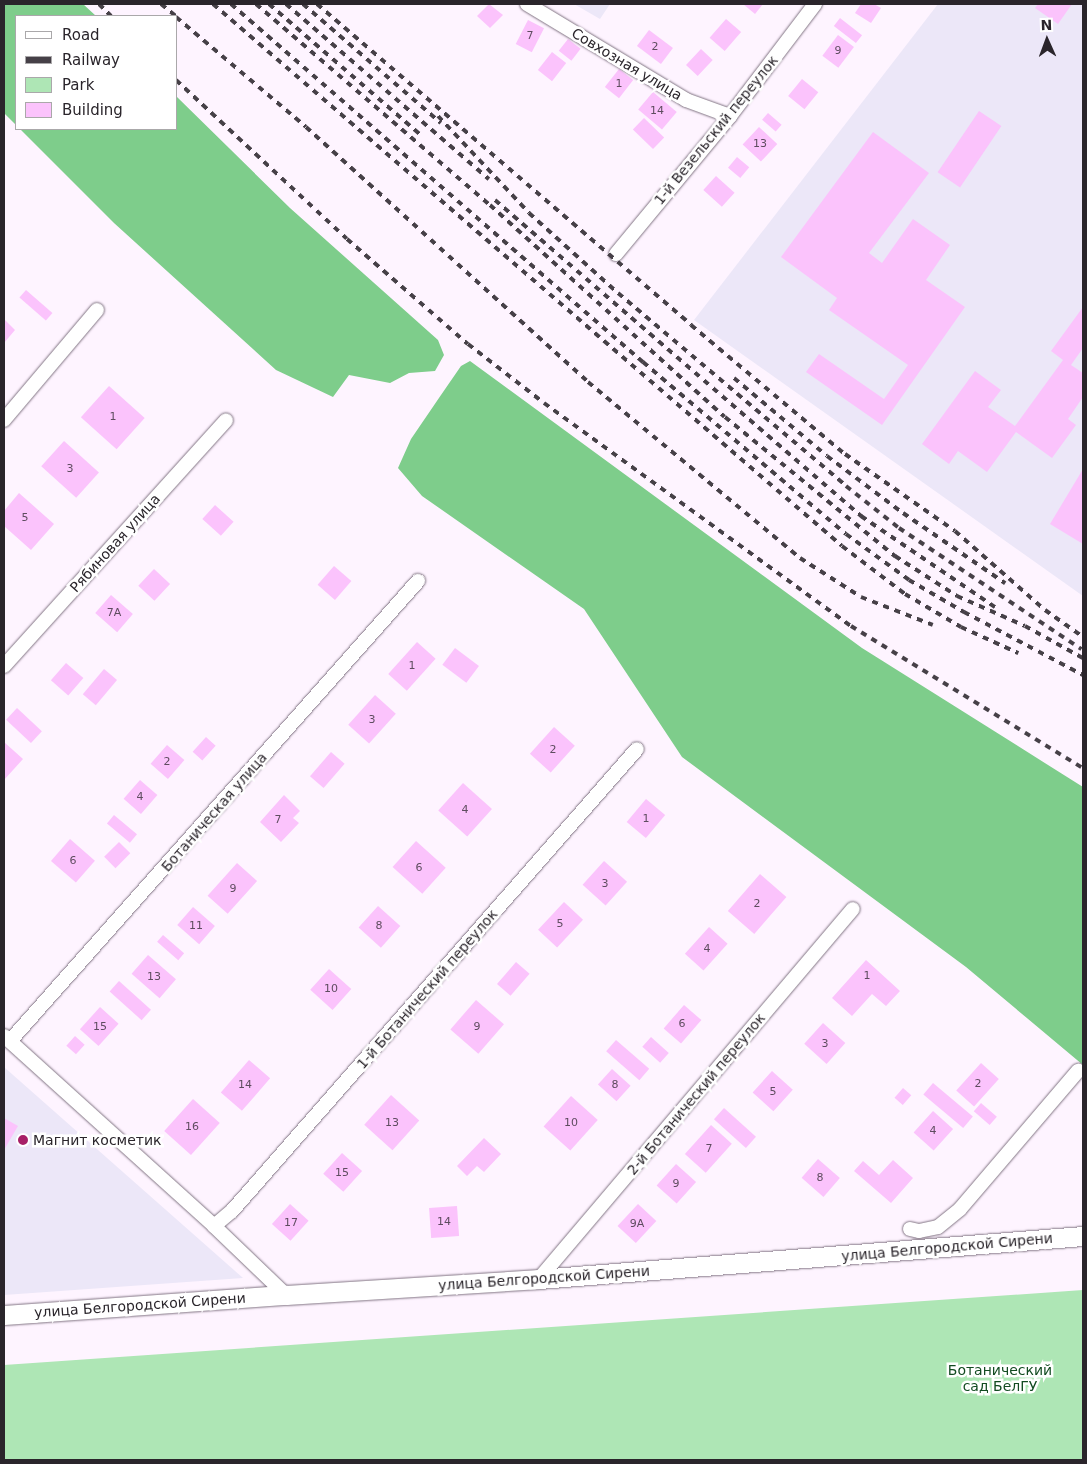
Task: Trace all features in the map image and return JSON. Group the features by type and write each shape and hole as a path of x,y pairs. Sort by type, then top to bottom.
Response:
{"main road":[{"name":"улица Белгородской Сирени","path":"4,1315 286,1294 539,1279 1083,1236"}],"street":[{"name":"Совхозная улица","path":"527,4 686,100 730,116"},
{"name":"1-й Везельский переулок","path":"616,254 730,116 815,4"},
{"path":"4,420 98,310"},
{"name":"Рябиновая улица","path":"4,666 226,420"},
{"name":"Ботаническая улица","path":"7,1038 418,581"},
{"name":"1-й Ботанический переулок","path":"214,1226 232,1211 637,749"},
{"name":"2-й Ботанический переулок","path":"539,1279 853,909"},
{"path":"7,1038 286,1294"},
{"path":"910,1230 919,1231 938,1227 960,1210 1078,1071"}],"shaded area":[{"path":"574,4 610,4 600,19"},
{"path":"938,4 1083,4 1083,596 694,320"},
{"path":"4,1067 243,1278 4,1295"}],"green space":[{"path":"4,4 83,4 95,15 15,15 15,124 4,113"},
{"path":"178,98 290,208 438,340 444,355 435,371 409,373 390,383 349,375 333,397 276,370 114,223 21,130 178,130"},
{"path":"470,361 862,648 1083,787 1083,1065 966,967 682,757 584,609 422,496 398,468 411,439 461,366"},
{"name":"Ботанический сад БелГУ","path":"1083,1290 1083,1460 4,1460 4,1365"}],"building":[{"path":"489,4 503,15 490,28 477,16"},
{"path":"743,4 763,4 755,14"},
{"path":"861,4 874,4 881,8 871,23 855,13"},
{"path":"1038,4 1072,4 1058,24 1035,8"},
{"path":"840,18 862,35 856,43 834,26"},
{"path":"726,19 741,32 725,51 710,38"},
{"path":"528,20 544,28 532,52 516,44"},
{"path":"649,30 673,48 661,64 637,46"},
{"path":"838,35 854,47 838,68 822,56"},
{"path":"568,39 581,49 571,61 559,51"},
{"path":"701,49 713,60 698,76 686,65"},
{"path":"552,52 566,63 552,81 538,70"},
{"path":"619,69 633,80 619,98 605,87"},
{"path":"802,79 818,92 804,109 788,96"},
{"path":"653,92 677,112 662,130 638,110"},
{"path":"979,111 1001,126 960,187 938,172"},
{"path":"768,113 782,125 776,132 762,120"},
{"path":"644,118 664,137 653,149 633,130"},
{"path":"759,127 777,144 761,162 743,145"},
{"path":"873,132 929,173 869,253 882,263 913,219 950,245 926,280 965,307 882,425 806,372 819,354 884,399 908,365 829,310 837,298 781,257"},
{"path":"737,157 749,167 740,178 728,168"},
{"path":"716,176 735,193 722,207 703,190"},
{"path":"26,290 52,313 46,321 19,298"},
{"path":"1083,307 1083,348 1071,365 1083,373 1083,397 1068,419 1076,425 1052,458 1016,432 987,472 958,451 949,464 922,444 975,371 1001,390 988,407 1015,426 1063,360 1051,351"},
{"path":"4,319 15,330 4,343"},
{"path":"109,386 145,418 117,449 81,417"},
{"path":"64,441 99,472 76,498 41,466"},
{"path":"1083,469 1083,544 1050,524"},
{"path":"19,493 54,524 31,550 4,526 4,511"},
{"path":"215,505 234,522 221,536 202,519"},
{"path":"334,566 351,581 335,600 318,585"},
{"path":"154,569 170,584 154,601 138,586"},
{"path":"111,595 133,614 117,632 95,613"},
{"path":"417,642 436,659 407,691 388,674"},
{"path":"455,648 479,666 466,683 442,665"},
{"path":"66,663 83,678 68,695 51,680"},
{"path":"104,669 117,680 96,705 83,694"},
{"path":"375,695 396,714 369,743 348,725"},
{"path":"17,708 42,731 31,743 6,720"},
{"path":"554,727 575,746 551,772 530,754"},
{"path":"206,737 216,746 202,761 193,752"},
{"path":"4,742 23,759 4,780"},
{"path":"167,745 184,760 168,779 151,764"},
{"path":"331,752 345,764 324,788 310,776"},
{"path":"140,780 157,795 141,814 124,799"},
{"path":"463,783 492,809 467,837 438,810"},
{"path":"284,795 300,811 293,818 299,823 281,842 260,822"},
{"path":"646,799 665,815 646,838 627,822"},
{"path":"114,815 137,834 130,843 107,823"},
{"path":"70,839 95,861 76,883 51,861"},
{"path":"416,841 446,868 422,894 393,867"},
{"path":"119,842 130,853 115,868 104,857"},
{"path":"604,861 627,882 606,906 583,885"},
{"path":"237,863 257,881 228,914 208,896"},
{"path":"760,874 786,897 754,934 728,911"},
{"path":"564,902 583,920 557,948 538,930"},
{"path":"378,906 400,926 381,948 359,928"},
{"path":"193,907 215,926 199,944 177,925"},
{"path":"709,927 728,944 703,970 685,954"},
{"path":"163,935 184,953 178,960 157,942"},
{"path":"148,955 176,979 160,998 132,974"},
{"path":"866,960 900,991 886,1006 872,994 852,1016 832,998"},
{"path":"516,962 530,974 511,996 497,984"},
{"path":"329,969 351,989 333,1010 310,990"},
{"path":"119,981 151,1010 142,1020 110,991"},
{"path":"476,1000 504,1024 478,1054 450,1029"},
{"path":"684,1005 701,1020 681,1043 664,1028"},
{"path":"100,1007 119,1024 99,1046 80,1029"},
{"path":"823,1023 845,1043 827,1064 804,1044"},
{"path":"75,1036 85,1045 76,1054 66,1046"},
{"path":"651,1037 669,1053 660,1063 642,1047"},
{"path":"616,1040 649,1069 639,1080 606,1051"},
{"path":"249,1060 270,1078 242,1111 221,1092"},
{"path":"981,1063 999,1079 974,1107 956,1090"},
{"path":"612,1069 631,1086 617,1101 598,1085"},
{"path":"772,1071 793,1090 773,1111 753,1093"},
{"path":"933,1083 973,1116 963,1128 923,1094"},
{"path":"903,1088 911,1095 903,1105 894,1098"},
{"path":"391,1095 419,1120 392,1150 364,1125"},
{"path":"571,1096 598,1120 570,1151 544,1126"},
{"path":"193,1099 220,1123 191,1155 164,1131"},
{"path":"981,1103 997,1117 990,1125 974,1111"},
{"path":"724,1108 756,1137 746,1148 714,1119"},
{"path":"933,1111 953,1129 934,1151 914,1133"},
{"path":"4,1118 18,1126 4,1150"},
{"path":"711,1125 732,1144 706,1173 685,1154"},
{"path":"484,1138 501,1154 484,1172 477,1166 467,1176 457,1166"},
{"path":"342,1153 362,1171 343,1192 323,1174"},
{"path":"818,1159 840,1178 823,1197 802,1178"},
{"path":"893,1160 913,1178 891,1203 854,1171 863,1161 879,1175"},
{"path":"676,1164 696,1182 677,1204 657,1186"},
{"path":"290,1204 309,1221 291,1241 272,1224"},
{"path":"638,1204 656,1221 636,1243 618,1226"},
{"path":"457,1206 459,1236 431,1238 429,1208"}],"railway":[{"path":"99,4 110,15"},
{"path":"161,4 175,15"},
{"path":"213,4 842,546 905,594 961,627 1018,653"},
{"path":"231,4 643,362 846,534 909,580 964,612 1083,675"},
{"path":"256,4 490,205 725,417 895,556 957,596 1025,626 1083,658"},
{"path":"269,4 422,136"},
{"path":"286,4 489,179"},
{"path":"303,4 441,123"},
{"path":"317,4 691,325 845,454 955,531 1045,610 1083,637"},
{"path":"178,19 306,127 588,382 800,558 861,597 933,625"},
{"path":"178,82 347,239 468,344 544,403 851,626 1083,768"},
{"path":"438,116 529,213 618,293 846,486 899,528 1081,649"},
{"path":"495,200 861,516 995,607"},
{"path":"734,378 827,456 903,513 1005,583"}],"place":[{"name":"Магнит косметик","path":"23,1140"}]}
